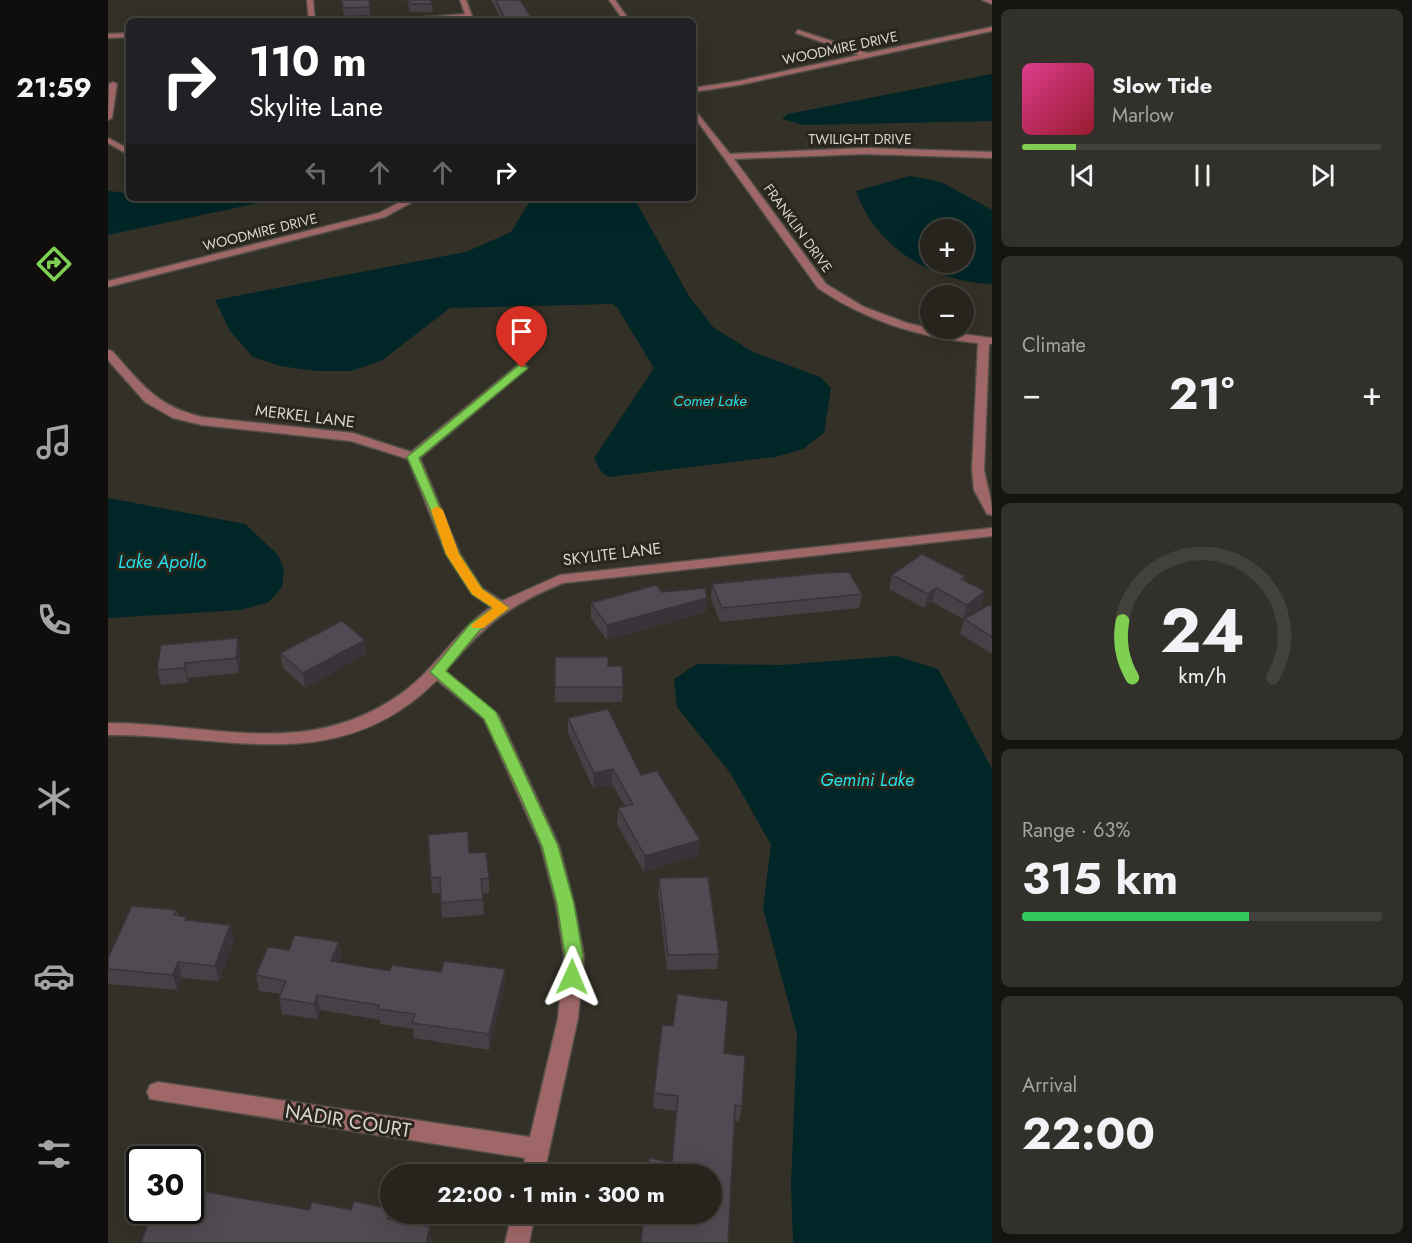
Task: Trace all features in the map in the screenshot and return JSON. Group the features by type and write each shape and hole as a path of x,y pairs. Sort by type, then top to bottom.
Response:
{"street":[{"path":"310,0 312,18"},
{"path":"463,0 470,18"},
{"path":"612,0 625,18"},
{"path":"985,0 992,2"},
{"name":"WOODMIRE DRIVE","path":"696,90 739,83 992,29"},
{"path":"798,32 868,56"},
{"path":"108,36 126,35"},
{"path":"108,118 113,84"},
{"name":"FRANKLIN DRIVE","path":"696,114 822,286 844,303 876,318 988,341 978,470 981,490 992,511"},
{"path":"108,140 126,150"},
{"name":"TWILIGHT DRIVE","path":"728,157 842,151 992,155"},
{"name":"WOODMIRE DRIVE","path":"108,284 382,215 409,201"},
{"name":"MERKEL LANE","path":"108,353 149,399 177,415 202,422 353,437 413,457"},
{"path":"502,608 477,591 453,554 413,457 522,368"},
{"name":"SKYLITE LANE","path":"108,729 180,731 293,740 344,729 383,713 437,672 475,627 502,608 528,592 560,579 992,532"},
{"path":"437,672 490,716 550,846 566,904 574,956 568,1018 535,1164"},
{"name":"NADIR COURT","path":"158,1092 538,1149"},
{"path":"518,1243 522,1224"}],"water":[{"path":"992,74 992,121 804,125 782,119 788,114"},
{"path":"910,176 941,182 992,210 992,284 970,282 938,273 974,273 974,219 920,219 920,264 892,245 865,211 856,191"},
{"path":"108,191 126,193 126,201 268,201 108,235"},
{"name":"Comet Lake","path":"530,201 636,201 689,296 713,327 753,352 820,377 831,388 824,433 803,449 775,457 608,477 600,470 594,458 654,368 617,307 612,304 450,308 381,361 351,371 316,371 280,366 253,357 230,331 215,300 466,252 511,232"},
{"name":"Lake Apollo","path":"108,498 245,524 278,555 284,569 282,587 269,602 241,610 108,618"},
{"name":"Gemini Lake","path":"896,656 938,669 992,769 992,1243 793,1243 791,1186 797,1034 763,908 771,845 731,774 677,707 674,679 697,664 782,665"}],"building":[{"path":"342,0 369,0 370,7 343,8"},
{"path":"409,0 431,0 432,4 410,4"},
{"path":"496,0 520,0 532,18 505,18"},
{"path":"922,554 965,576 961,579 985,591 967,605 936,588 928,594 892,575"},
{"path":"849,572 862,594 722,608 712,584 823,573"},
{"path":"656,585 662,592 705,588 707,598 607,625 591,603"},
{"path":"989,605 992,607 992,637 964,619"},
{"path":"342,621 365,640 303,673 280,653"},
{"path":"238,638 236,658 185,663 184,668 157,670 161,645"},
{"path":"555,657 608,657 608,666 622,666 623,687 555,687"},
{"path":"608,709 641,775 657,771 700,840 645,856 618,808 633,804 613,769 594,773 568,718"},
{"path":"468,831 469,853 486,852 489,878 481,879 483,899 441,903 440,877 431,878 428,835"},
{"path":"708,877 719,954 668,955 659,878"},
{"path":"132,906 177,910 174,915 187,917 185,920 230,925 215,966 178,962 173,975 108,969 108,958"},
{"path":"295,935 339,942 331,961 390,971 392,965 441,972 444,961 505,969 489,1034 412,1023 415,1014 378,1009 379,1005 317,995 314,1004 279,998 286,981 256,975 268,947 289,950"},
{"path":"677,994 728,1001 724,1053 745,1056 742,1106 735,1105 728,1243 641,1242 643,1224 722,1224 722,1164 649,1164 649,1158 672,1162 678,1096 654,1093 662,1025 673,1026"},
{"path":"204,1191 309,1210 312,1202 351,1210 354,1201 380,1207 380,1224 414,1224 430,1227 426,1243 141,1242 148,1224 204,1224"}],"slow traffic":[{"path":"437,510 453,554 477,591 502,608 478,625"}],"route":[{"path":"522,368 413,457 416,469 436,509 453,554 477,591 502,608 475,627 437,672 490,716 528,795 550,846 566,904 574,956 572,977"}]}
